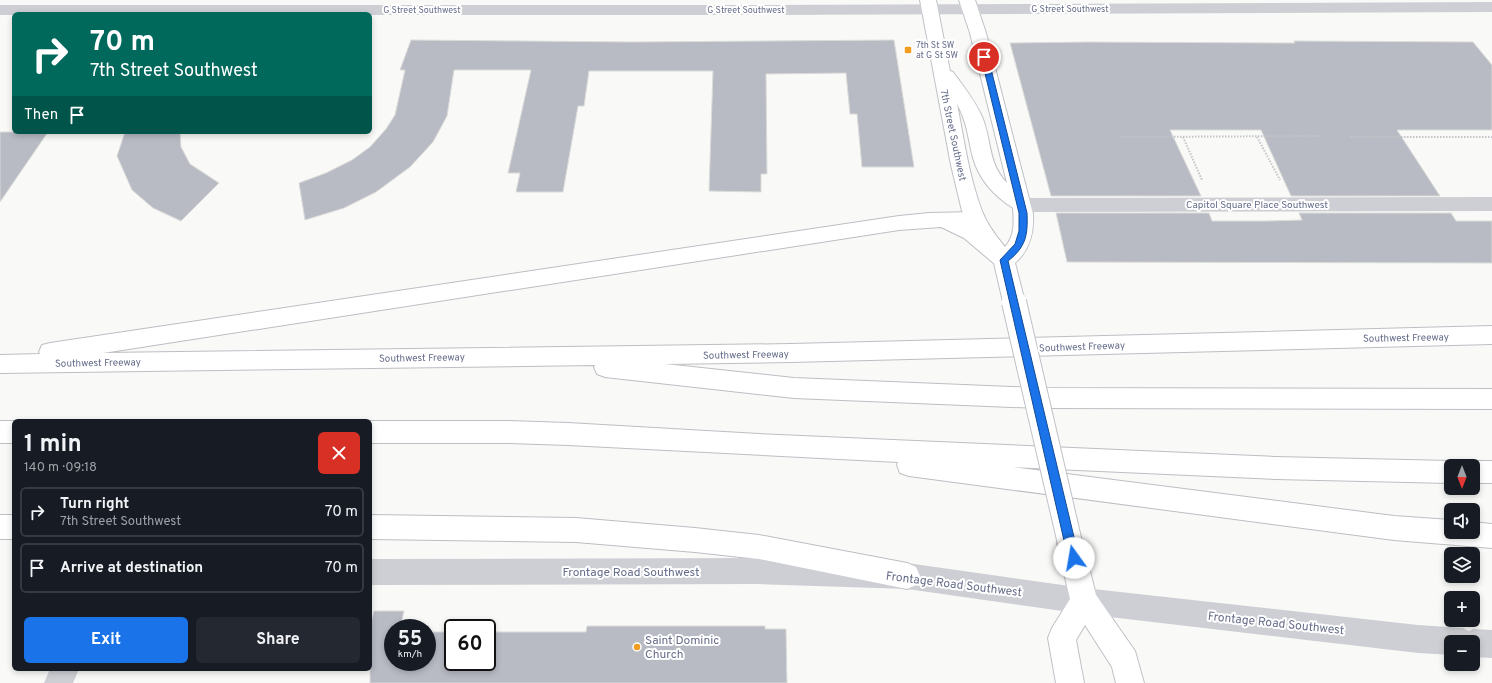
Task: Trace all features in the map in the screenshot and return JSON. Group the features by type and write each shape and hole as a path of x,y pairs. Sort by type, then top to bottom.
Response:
{"main road":[{"name":"7th Street Southwest","path":"929,5 960,164 975,219 986,238 1004,260 1084,601 1125,661 1130,683"},
{"path":"939,220 956,224 964,228 981,239 1004,260 1015,251 1022,238 1024,223 1022,205 978,33 968,5"},
{"path":"940,66 972,115 984,163 989,173 1008,195 1022,205"},
{"path":"0,359 899,223 975,219"},
{"name":"Southwest Freeway","path":"0,364 792,353 1492,335"},
{"path":"1383,338 1492,342"},
{"path":"505,356 794,388 1038,398 1492,399"},
{"path":"1446,400 1492,403"},
{"path":"0,432 12,432"},
{"path":"372,432 546,433 759,445 1275,468 1444,472"},
{"path":"759,445 1394,528 1492,536"},
{"path":"1480,472 1492,472"},
{"path":"0,528 12,527"},
{"path":"372,527 583,530 687,539 759,547 908,576"},
{"path":"1070,683 1062,638 1084,601"}],"street":[{"name":"G Street Southwest","path":"0,10 23,5 968,5 1492,7"},
{"name":"Capitol Square Place Southwest","path":"1022,205 1492,204"},
{"name":"Frontage Road Southwest","path":"372,572 758,572 908,576 1084,601 1444,641"},
{"path":"1480,643 1492,644"},
{"path":"58,683 64,671"}],"path":[{"path":"1120,137 1318,136"},
{"path":"1183,137 1205,185"},
{"path":"1257,137 1282,185"},
{"path":"1350,137 1492,137"}],"building":[{"path":"411,40 633,42 894,40 914,167 862,167 857,114 850,114 846,73 766,74 767,174 761,174 761,192 709,191 713,71 589,71 584,106 578,106 563,192 516,192 520,173 508,173 531,70 454,70 447,116 433,142 410,167 376,192 344,208 305,220 299,183 326,173 352,160 370,147 386,129 395,115 405,70 400,70"},
{"path":"1294,41 1473,42 1492,65 1492,130 1397,130 1440,196 1291,196 1261,130 1170,130 1201,196 1051,196 1010,43 1295,43"},
{"path":"0,132 12,132 12,134 47,134 0,202"},
{"path":"124,134 180,134 181,147 190,164 219,183 181,221 153,208 132,190 117,156"},
{"path":"1056,213 1209,213 1212,221 1267,221 1302,220 1299,213 1451,213 1456,221 1492,221 1492,263 1067,262"},
{"name":"Saint Dominic Church","path":"374,611 404,611 402,619 384,619 384,671 436,671 436,632 444,632 444,671 496,671 496,632 586,632 587,626 765,626 765,629 786,629 787,683 370,683 370,671 372,671 372,619"}],"place":[{"name":"7th St SW at G St SW","path":"908,50"},
{"name":"Saint Dominic Church","path":"637,647"}],"route":[{"path":"984,57 1022,205 1024,223 1024,231 1019,244 1015,251 1004,260 1074,558"}]}
